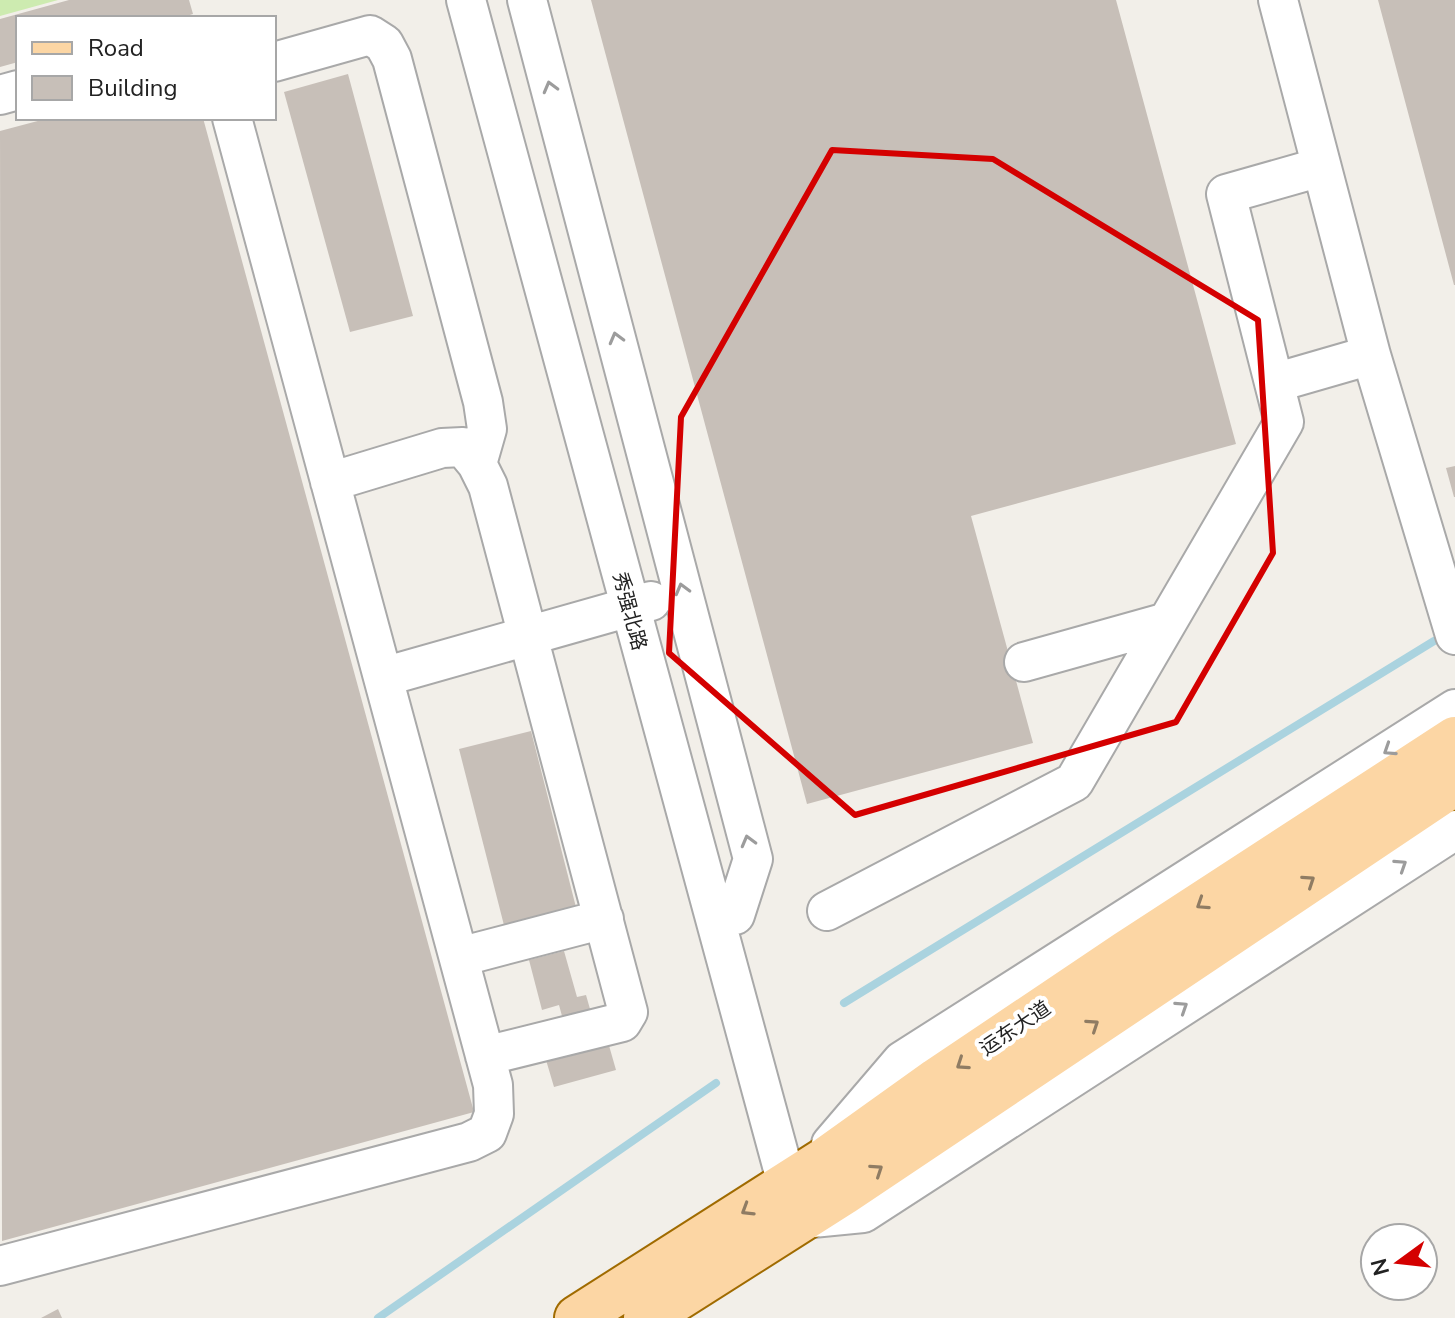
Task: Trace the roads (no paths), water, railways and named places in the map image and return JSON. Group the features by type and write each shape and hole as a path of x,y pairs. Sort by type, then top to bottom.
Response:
{"main road":[{"name":"运东大道","path":"646,1318 1126,953 1455,739"},
{"name":"运东大道","path":"577,1318 805,1195 1455,783"}],"street":[{"name":"秀强北路","path":"466,0 640,604 805,1195"},
{"name":"秀强北路","path":"489,0 640,604 735,915 805,1195"},
{"path":"527,0 753,859 735,915"},
{"path":"1278,0 1371,355 1455,635"},
{"path":"276,61 370,35 384,44 392,59 483,402 487,429 477,464"},
{"path":"0,1266 469,1142 487,1133 494,1114 493,1085 233,120"},
{"path":"827,911 1074,782 1284,422 1226,194 1321,167"},
{"path":"1274,383 1371,355"},
{"path":"330,482 442,448 463,447 477,464 488,486 529,635 628,1012 622,1022 485,1056"},
{"path":"383,677 640,604"},
{"path":"1024,662 1167,622"},
{"path":"1455,709 902,1061 805,1195 863,1213 1455,830"},
{"path":"459,957 604,919"}],"waterway":[{"path":"844,1003 1434,641"},
{"path":"378,1318 716,1083"}]}
